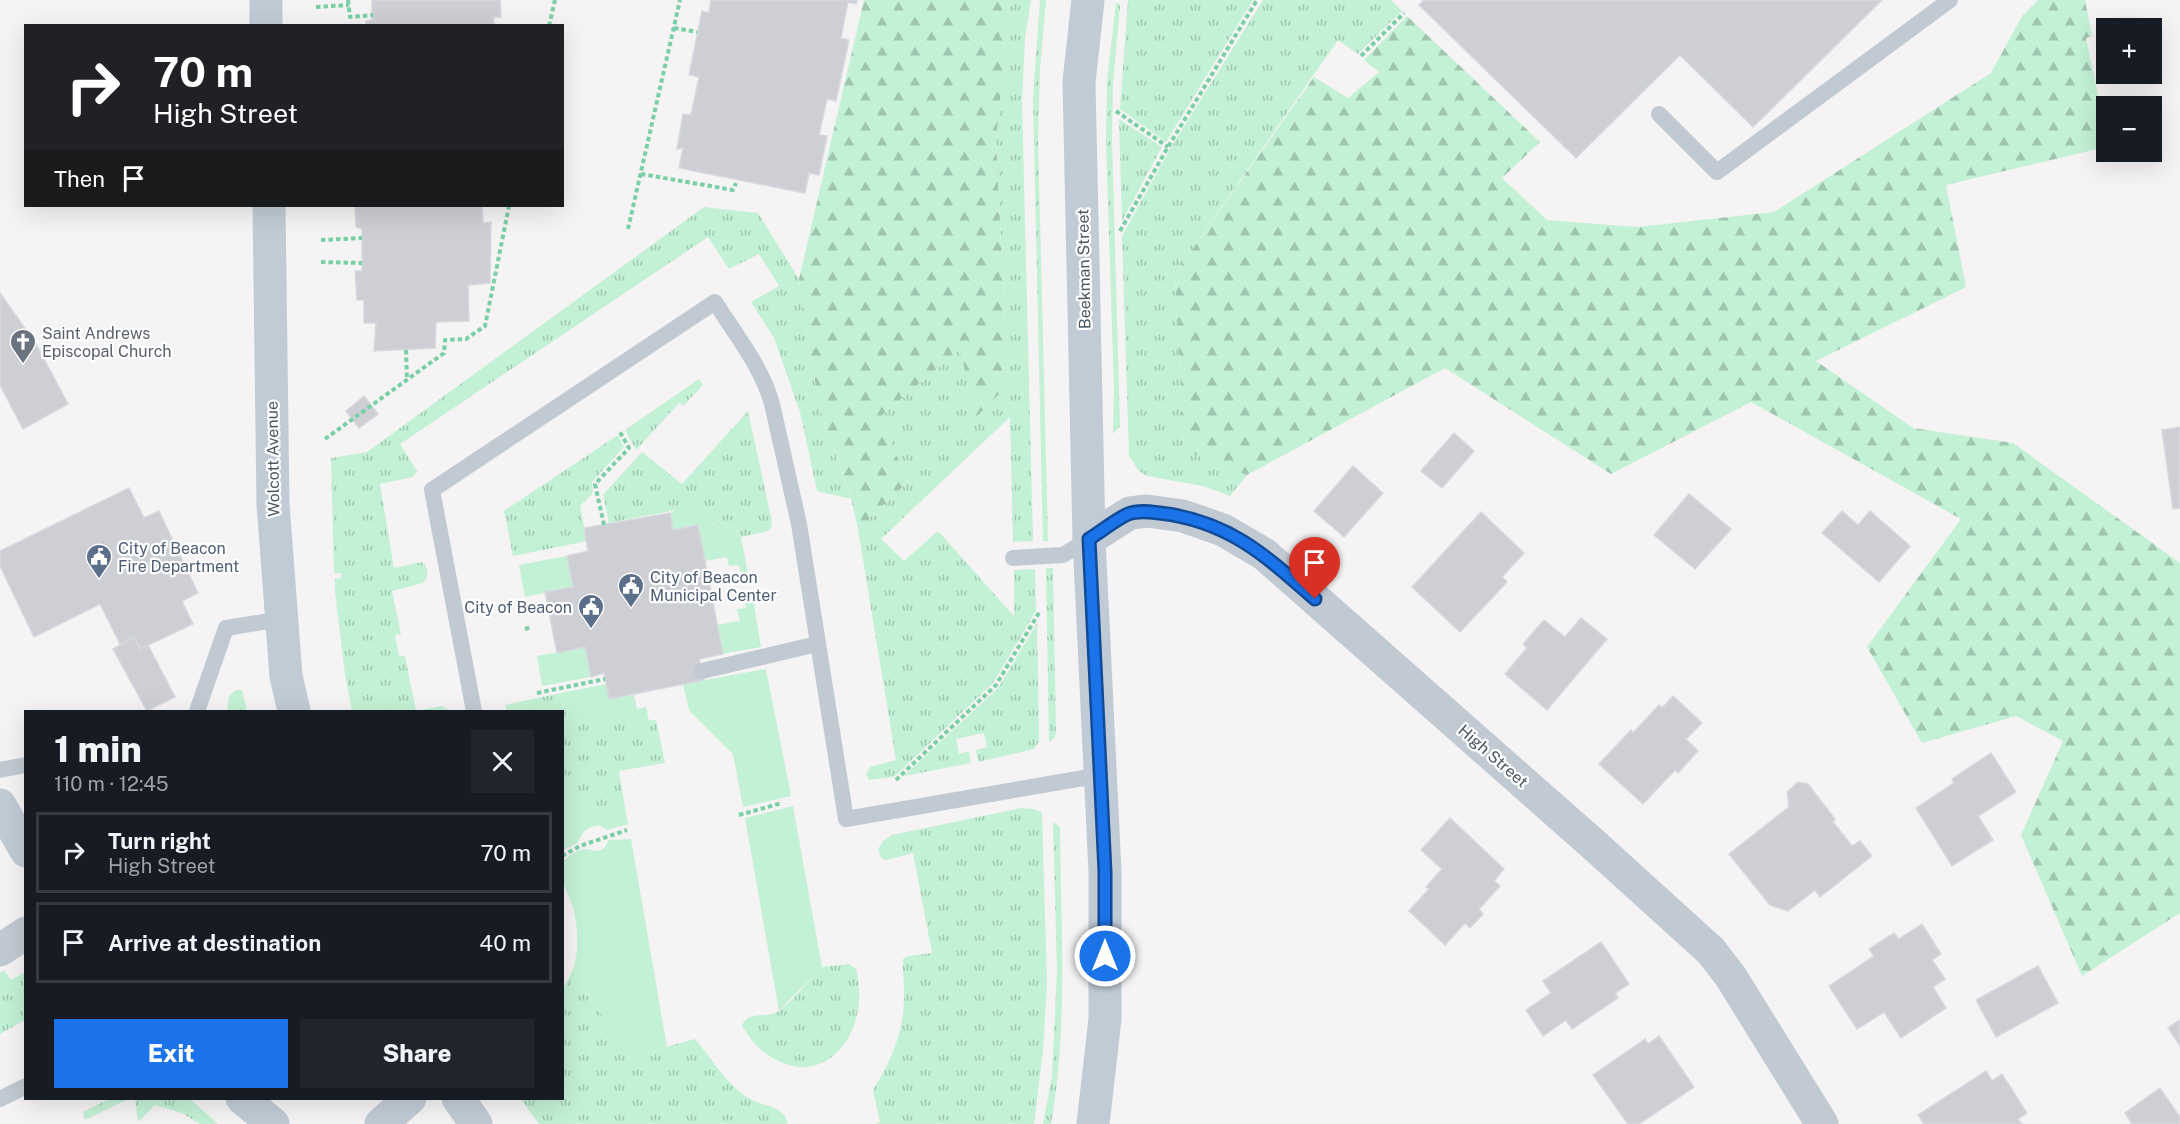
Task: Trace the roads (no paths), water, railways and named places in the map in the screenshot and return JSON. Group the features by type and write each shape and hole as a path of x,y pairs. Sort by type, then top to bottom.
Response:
{"street":[{"path":"266,0 266,24"},
{"name":"Beekman Street","path":"1088,0 1079,82 1089,539 1105,872 1105,1019 1093,1124"},
{"name":"Wolcott Avenue","path":"269,207 273,504 286,676 294,710"},
{"name":"High Street","path":"1089,539 1130,513 1147,511 1183,516 1223,530 1264,554 1711,951 1731,977 1822,1124"},
{"path":"0,805 24,847"},
{"path":"0,950 24,934"},
{"path":"244,1100 273,1124"},
{"path":"381,1124 408,1100"},
{"path":"459,1100 476,1124"}],"lane":[{"path":"1659,114 1717,172 1950,0"},
{"path":"474,710 432,490 715,302 768,388 799,524 846,819 1101,775"},
{"path":"1013,558 1064,555 1089,539"},
{"path":"197,710 226,628 282,619"},
{"path":"702,671 817,644"},
{"path":"0,770 24,765"},
{"path":"0,1099 24,1087"}],"place":[{"name":"Saint Andrews Episcopal Church","path":"23,365"},
{"name":"City of Beacon Fire Department","path":"99,580"},
{"name":"City of Beacon Municipal Center","path":"631,609"},
{"name":"City of Beacon","path":"591,630"}]}
